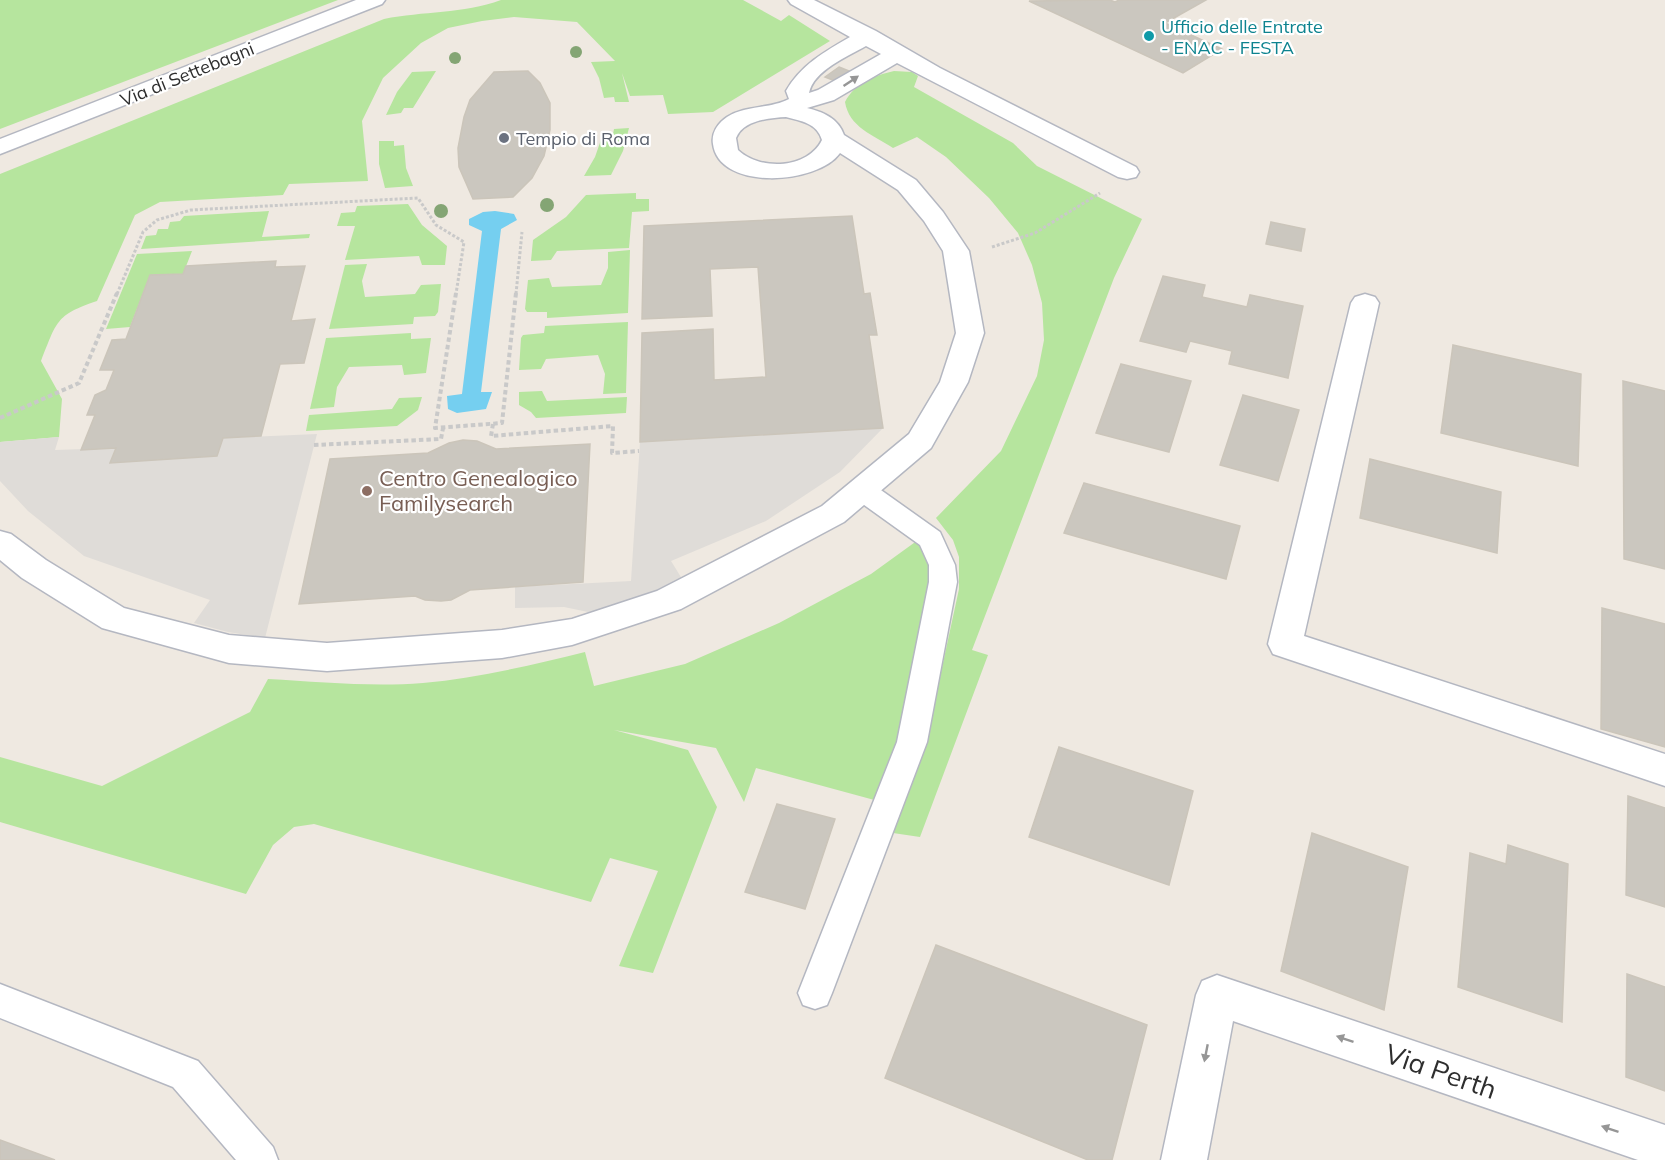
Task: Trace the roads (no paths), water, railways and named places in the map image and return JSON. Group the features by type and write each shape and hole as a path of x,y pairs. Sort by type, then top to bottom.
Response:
{"street":[{"name":"Via di Settebagni","path":"0,147 375,0"},
{"path":"798,0 1127,172"},
{"path":"794,106 802,79 814,69 868,36"},
{"path":"794,106 825,123 832,131 833,148 827,156 803,169 779,172 756,170 732,158 726,150 724,141 726,133 733,125 756,113 794,106 825,95 898,53"},
{"path":"0,543 34,569 114,619 229,649 327,657 502,644 572,632 669,600 833,514 920,441 954,382 970,333 956,251 934,217 907,185 834,140"},
{"path":"1365,303 1285,644 1665,770"},
{"name":"Via Perth","path":"1184,1160 1217,995 1665,1147"}],"lane":[{"path":"815,993 912,742 943,582 942,565 931,539 862,490"},
{"path":"0,1001 185,1074 260,1160"}],"water":[{"path":"483,212 514,214 517,220 501,229 481,392 492,392 486,409 457,413 448,409 447,396 462,394 482,231 469,225 469,219"}],"place":[{"name":"Ufficio delle Entrate - ENAC - FESTA","path":"1149,36"},
{"name":"Tempio di Roma","path":"504,138"},
{"name":"Centro Genealogico Familysearch","path":"367,491"}]}
